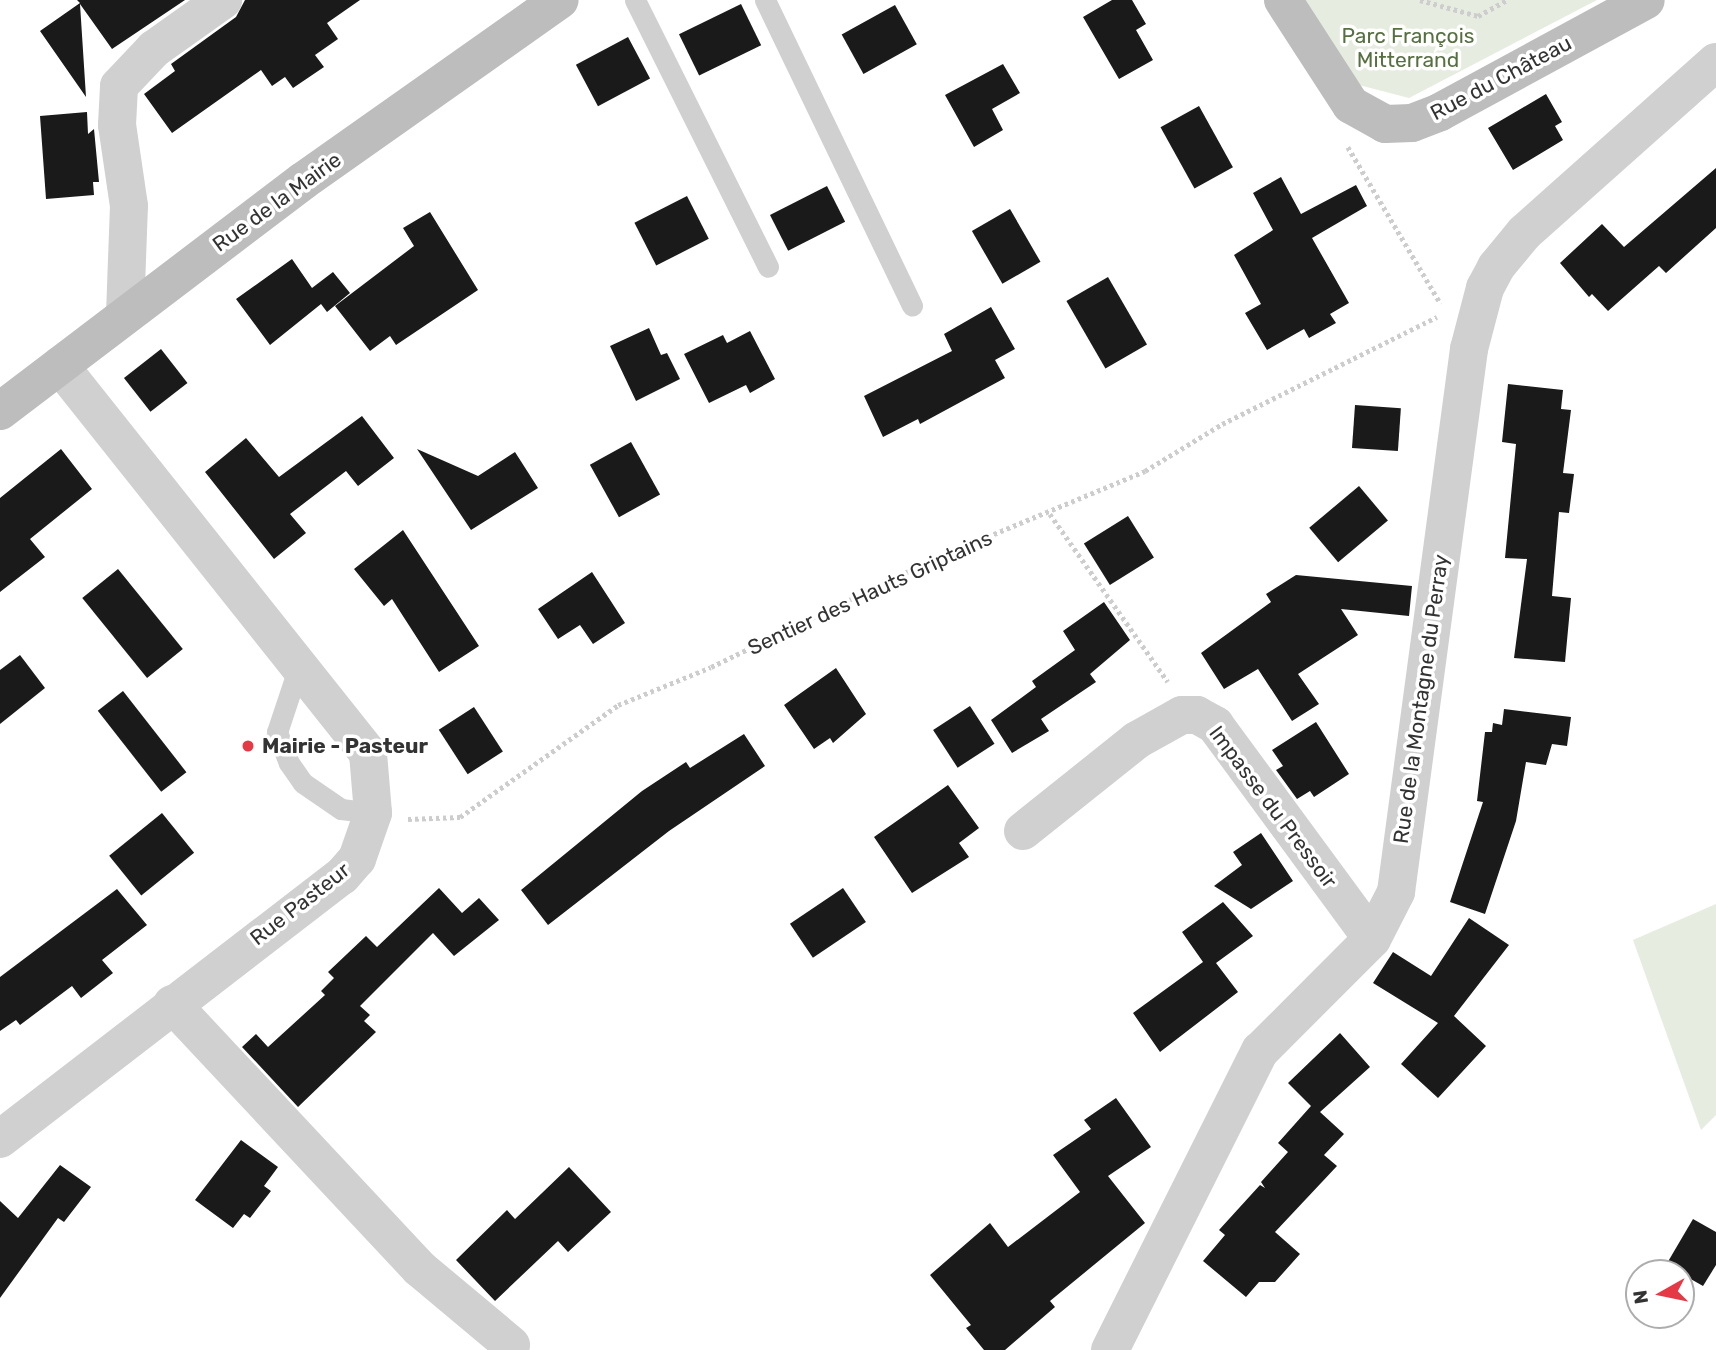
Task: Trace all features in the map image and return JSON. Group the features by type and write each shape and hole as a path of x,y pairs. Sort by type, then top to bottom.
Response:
{"street":[{"path":"125,314 130,206 117,125 119,86 154,49 223,0"},
{"name":"Rue de la Mairie","path":"0,411 125,314 560,0"},
{"name":"Rue du Château","path":"1283,0 1351,105 1385,124 1412,123 1646,0"},
{"name":"Rue de la Montagne du Perray","path":"1110,1350 1260,1051 1372,939 1396,892 1467,363 1485,288 1496,267 1524,233 1716,62"},
{"name":"Rue Pasteur","path":"0,1139 172,1004 342,876 357,859 373,813 368,753 60,366"},
{"name":"Impasse du Pressoir","path":"1023,831 1137,740 1187,715 1215,725 1372,939"},
{"path":"172,1004 419,1268 511,1345"}],"lane":[{"path":"635,0 768,267"},
{"path":"765,0 912,306"},
{"path":"299,666 277,732 289,763 303,783 341,809 373,813"}],"path":[{"path":"1420,0 1478,16 1507,0"},
{"name":"Sentier des Hauts Griptains","path":"373,813 420,821 460,817 618,705 711,667 929,561 1050,514 1145,471 1222,424 1447,312 1347,152 1351,105"},
{"path":"1050,514 1149,651 1187,715"}],"green space":[{"name":"Parc François Mitterrand","path":"1297,0 1597,0 1409,98 1355,84"},
{"path":"1716,904 1716,1115 1701,1130 1633,940"}],"building":[{"path":"77,0 185,0 112,49 80,4 86,97 40,31 80,3"},
{"path":"245,0 360,0 327,23 338,39 315,55 324,67 293,88 285,77 272,86 261,70 172,133 144,94 175,71 171,64 236,17"},
{"path":"1112,0 1132,0 1146,24 1136,30 1153,60 1119,79 1083,17"},
{"path":"741,4 761,45 699,76 679,34"},
{"path":"895,5 917,44 863,74 842,35"},
{"path":"628,37 650,78 598,106 576,65"},
{"path":"1003,64 1020,93 992,109 1003,130 974,147 945,95"},
{"path":"1546,94 1562,122 1555,126 1563,140 1513,170 1488,128"},
{"path":"1199,106 1233,167 1194,189 1161,127"},
{"path":"87,112 88,134 94,129 99,182 93,182 94,195 46,199 40,116"},
{"path":"1716,168 1716,228 1666,273 1659,266 1608,311 1592,294 1589,297 1560,263 1602,224 1624,247"},
{"path":"1281,177 1301,214 1356,185 1367,206 1312,238 1349,303 1330,314 1336,323 1309,338 1304,329 1267,350 1245,313 1261,304 1234,255 1273,230 1253,193"},
{"path":"827,186 845,222 788,251 770,215"},
{"path":"687,196 709,239 656,266 634,223"},
{"path":"1010,209 1040,262 1002,284 972,231"},
{"path":"430,212 478,290 396,345 390,336 370,351 335,306 414,246 403,228"},
{"path":"292,259 312,288 333,272 350,293 327,312 321,304 270,345 236,299"},
{"path":"1108,277 1147,345 1105,369 1066,301"},
{"path":"991,307 1015,349 995,360 1005,378 920,424 918,419 883,437 864,396 952,351 944,334"},
{"path":"649,328 661,355 667,353 680,379 636,401 610,346"},
{"path":"750,331 775,379 750,393 746,385 709,403 684,354 723,335 727,343"},
{"path":"161,349 187,383 150,412 124,378"},
{"path":"1508,384 1563,390 1561,409 1571,410 1563,473 1574,474 1569,513 1559,512 1552,596 1571,598 1565,662 1514,658 1527,559 1505,558 1516,444 1502,442"},
{"path":"1355,405 1401,408 1398,451 1352,448"},
{"path":"362,416 394,458 358,486 346,471 290,514 306,533 274,559 205,472 246,438 279,477"},
{"path":"631,442 660,494 619,517 590,465"},
{"path":"61,449 92,489 30,539 45,557 0,592 0,498"},
{"path":"417,449 478,476 515,452 538,488 471,530"},
{"path":"1359,486 1388,520 1338,562 1309,528"},
{"path":"1128,516 1154,558 1110,585 1084,544"},
{"path":"403,530 479,646 439,672 392,599 384,606 354,569"},
{"path":"118,569 183,649 147,678 82,598"},
{"path":"592,572 625,623 593,644 580,625 558,639 538,609"},
{"path":"1296,575 1412,586 1409,616 1341,609 1358,635 1298,674 1319,704 1292,721 1258,669 1224,689 1201,653 1271,602 1266,594"},
{"path":"1104,602 1130,640 1090,674 1096,682 1041,719 1049,731 1012,753 991,720 1036,687 1032,681 1075,650 1063,631"},
{"path":"20,655 45,688 0,724 0,670"},
{"path":"836,668 866,714 833,743 830,738 814,749 784,705"},
{"path":"123,691 186,772 161,792 98,711"},
{"path":"970,706 995,744 958,768 933,730"},
{"path":"474,707 503,751 468,774 439,730"},
{"path":"1504,709 1571,717 1567,746 1552,744 1546,765 1526,762 1516,821 1485,914 1450,902 1483,802 1477,801 1485,732 1492,732 1493,723 1502,725"},
{"path":"1316,722 1349,774 1314,797 1310,791 1297,799 1276,770 1283,766 1272,750"},
{"path":"744,734 765,766 669,831 548,925 521,890 642,791 686,762 690,768"},
{"path":"948,785 979,828 959,843 969,857 912,893 874,837"},
{"path":"162,813 194,853 141,895 109,856"},
{"path":"1261,833 1293,881 1251,909 1214,886 1242,865 1233,852"},
{"path":"439,888 462,913 479,898 499,920 454,956 433,933 360,1006 370,1015 364,1021 376,1032 298,1107 242,1047 256,1034 268,1047 325,995 321,991 334,978 328,972 366,936 377,947"},
{"path":"843,888 866,922 813,958 790,924"},
{"path":"117,889 147,925 102,960 113,973 81,998 72,986 20,1025 16,1020 0,1031 0,977"},
{"path":"1223,902 1253,936 1216,963 1238,992 1160,1052 1133,1013 1203,962 1182,932"},
{"path":"1469,918 1509,945 1454,1016 1486,1046 1438,1098 1401,1064 1438,1023 1373,983 1393,952 1431,976"},
{"path":"1340,1033 1370,1067 1320,1112 1344,1134 1324,1155 1337,1166 1275,1232 1300,1254 1275,1282 1259,1282 1246,1297 1203,1261 1225,1235 1219,1230 1260,1185 1265,1188 1261,1182 1288,1152 1278,1143 1311,1106 1288,1083"},
{"path":"1116,1098 1151,1147 1108,1176 1145,1223 1050,1301 1055,1307 1005,1350 984,1350 966,1328 971,1325 930,1275 990,1223 1008,1247 1080,1192 1053,1155 1091,1129 1084,1120"},
{"path":"241,1140 278,1167 264,1186 271,1191 250,1218 244,1214 233,1228 195,1200"},
{"path":"60,1165 91,1187 64,1222 58,1218 0,1298 0,1201 18,1218"},
{"path":"569,1167 611,1212 568,1252 558,1241 495,1301 456,1260 507,1210 515,1219"},
{"path":"1693,1219 1716,1232 1716,1265 1703,1286 1695,1281 1695,1259 1670,1259"}],"place":[{"name":"Mairie - Pasteur","path":"248,746"}]}
